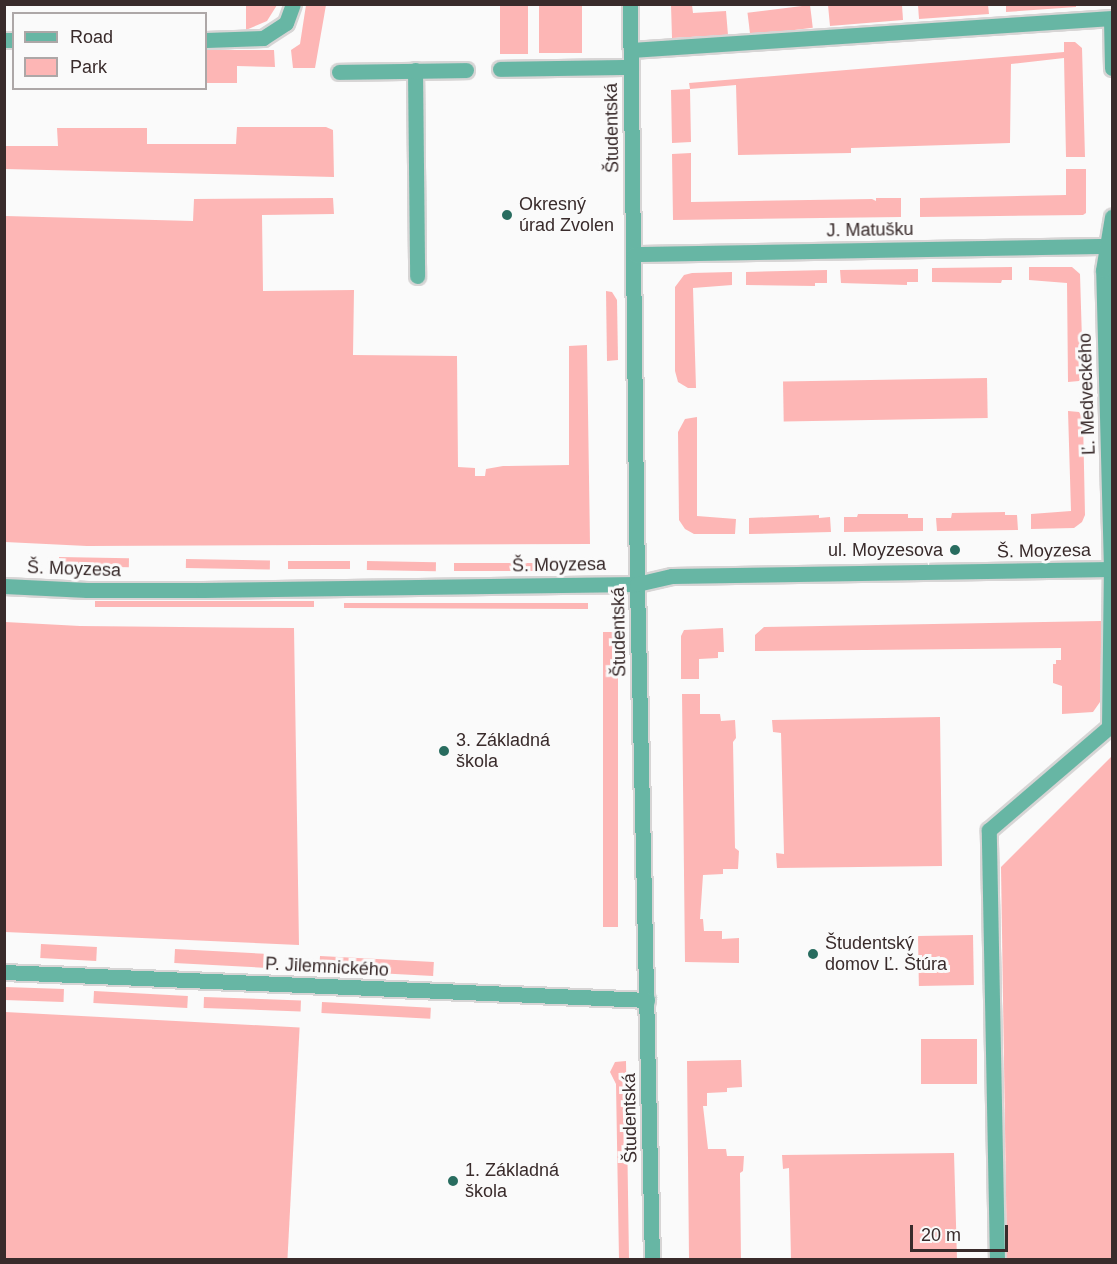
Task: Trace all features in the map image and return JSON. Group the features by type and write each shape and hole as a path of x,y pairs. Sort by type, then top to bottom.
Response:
{"street":[{"path":"207,40 264,38 286,23 293,4"},
{"name":"Študentská","path":"630,4 637,584 652,1260"},
{"path":"631,50 1112,19 1113,68"},
{"path":"500,69 631,67"},
{"path":"415,70 417,276"},
{"path":"339,72 466,70"},
{"name":"Ľ. Medveckého","path":"997,1260 989,830 1110,727 1111,423 1105,395 1103,270 1113,217"},
{"name":"J. Matušku","path":"634,254 1106,246"},
{"name":"Š. Moyzesa","path":"4,586 180,590 637,584 672,576 1112,569"},
{"name":"P. Jilemnického","path":"4,972 647,1000"}],"green space":[{"path":"246,4 277,5 267,21 246,30"},
{"path":"306,5 326,5 315,68 293,68 291,50 300,44"},
{"path":"500,5 528,5 528,54 500,54"},
{"path":"539,5 582,5 582,53 539,53"},
{"path":"671,5 692,5 693,13 726,11 728,35 672,38"},
{"path":"810,5 813,28 750,36 747,13"},
{"path":"828,5 902,5 903,20 830,26"},
{"path":"918,5 988,5 989,14 919,19"},
{"path":"1006,5 1076,5 1076,7 1006,12"},
{"path":"1064,42 1075,42 1082,48 1085,157 1066,157 1064,58 1011,64 1010,143 851,148 851,153 738,155 736,85 690,89 689,83 1064,52"},
{"path":"207,50 274,50 275,67 237,66 237,83 207,83"},
{"path":"690,89 691,142 672,143 671,90"},
{"path":"237,127 326,127 333,130 334,177 5,169 5,146 58,146 57,128 147,128 147,144 236,144"},
{"path":"691,153 691,202 872,199 876,201 876,198 901,198 901,217 673,220 672,154"},
{"path":"1066,169 1086,169 1086,213 1083,215 920,217 920,198 1066,195"},
{"path":"333,198 334,214 262,215 263,291 354,290 353,355 457,356 458,467 475,468 475,476 485,476 486,469 503,466 569,465 569,346 587,345 590,544 87,546 5,542 5,216 193,221 194,199"},
{"path":"1012,267 1012,280 1002,280 1001,283 932,282 932,268"},
{"path":"1029,267 1072,267 1080,274 1083,374 1079,381 1068,382 1067,283 1029,280"},
{"path":"918,269 918,282 907,282 907,285 841,283 840,270"},
{"path":"827,270 827,283 815,283 815,286 746,285 746,272"},
{"path":"732,272 732,285 693,288 696,388 688,388 678,382 675,371 675,287 684,275"},
{"path":"606,291 612,292 617,300 618,360 607,361"},
{"path":"987,378 988,418 784,422 783,382"},
{"path":"1068,411 1079,412 1083,419 1085,515 1082,522 1074,528 1031,529 1031,514 1071,511"},
{"path":"697,417 697,516 736,519 735,534 694,534 685,529 679,520 678,432 685,419"},
{"path":"1005,512 1005,515 1017,515 1018,530 937,531 936,518 951,518 952,513"},
{"path":"858,514 908,514 908,518 923,518 923,531 844,532 844,517 857,517"},
{"path":"819,515 819,518 830,517 831,532 749,534 749,518"},
{"path":"59,557 129,558 129,567 59,566"},
{"path":"186,559 270,560 270,569 186,568"},
{"path":"288,561 350,561 350,569 288,569"},
{"path":"367,561 436,562 436,571 367,570"},
{"path":"454,563 593,563 593,571 454,571"},
{"path":"95,601 314,601 314,607 95,607"},
{"path":"344,603 588,603 588,609 344,608"},
{"path":"1101,621 1100,702 1093,712 1062,714 1062,686 1053,683 1053,664 1056,664 1056,660 1061,660 1061,648 755,651 755,635 764,627"},
{"path":"5,622 80,626 294,628 299,945 5,932"},
{"path":"723,628 724,652 718,652 718,658 699,659 699,679 681,679 681,636 684,630"},
{"path":"603,632 618,632 618,927 603,927"},
{"path":"682,694 700,694 700,714 720,714 721,721 735,720 736,738 733,742 735,848 739,851 738,869 723,869 723,874 703,875 700,919 703,919 704,931 722,931 722,939 739,938 739,963 685,962"},
{"path":"940,717 942,866 777,868 776,853 784,854 781,733 773,732 772,720"},
{"path":"1112,756 1112,1259 1007,1259 1001,867"},
{"path":"973,935 974,985 919,986 918,936"},
{"path":"41,944 97,947 96,961 40,958"},
{"path":"175,949 264,954 263,968 174,963"},
{"path":"320,956 434,962 433,976 319,970"},
{"path":"5,987 64,989 64,1002 5,1000"},
{"path":"94,991 188,996 187,1008 93,1003"},
{"path":"204,997 301,1000 301,1011 204,1008"},
{"path":"322,1002 431,1008 430,1019 321,1013"},
{"path":"5,1012 300,1027 287,1260 4,1259"},
{"path":"921,1039 977,1039 977,1084 921,1084"},
{"path":"741,1060 742,1087 727,1088 727,1092 707,1093 707,1106 703,1106 708,1149 726,1149 727,1156 744,1156 743,1171 740,1173 741,1259 689,1259 687,1061"},
{"path":"626,1061 629,1259 619,1260 616,1084 610,1072 615,1062"},
{"path":"954,1153 957,1259 791,1259 789,1168 783,1169 782,1155"}],"place":[{"name":"Okresný úrad Zvolen","path":"507,215"},
{"name":"ul. Moyzesova","path":"955,550"},
{"name":"3. Základná škola","path":"444,751"},
{"name":"Študentský domov Ľ. Štúra","path":"813,954"},
{"name":"1. Základná škola","path":"453,1181"}]}
